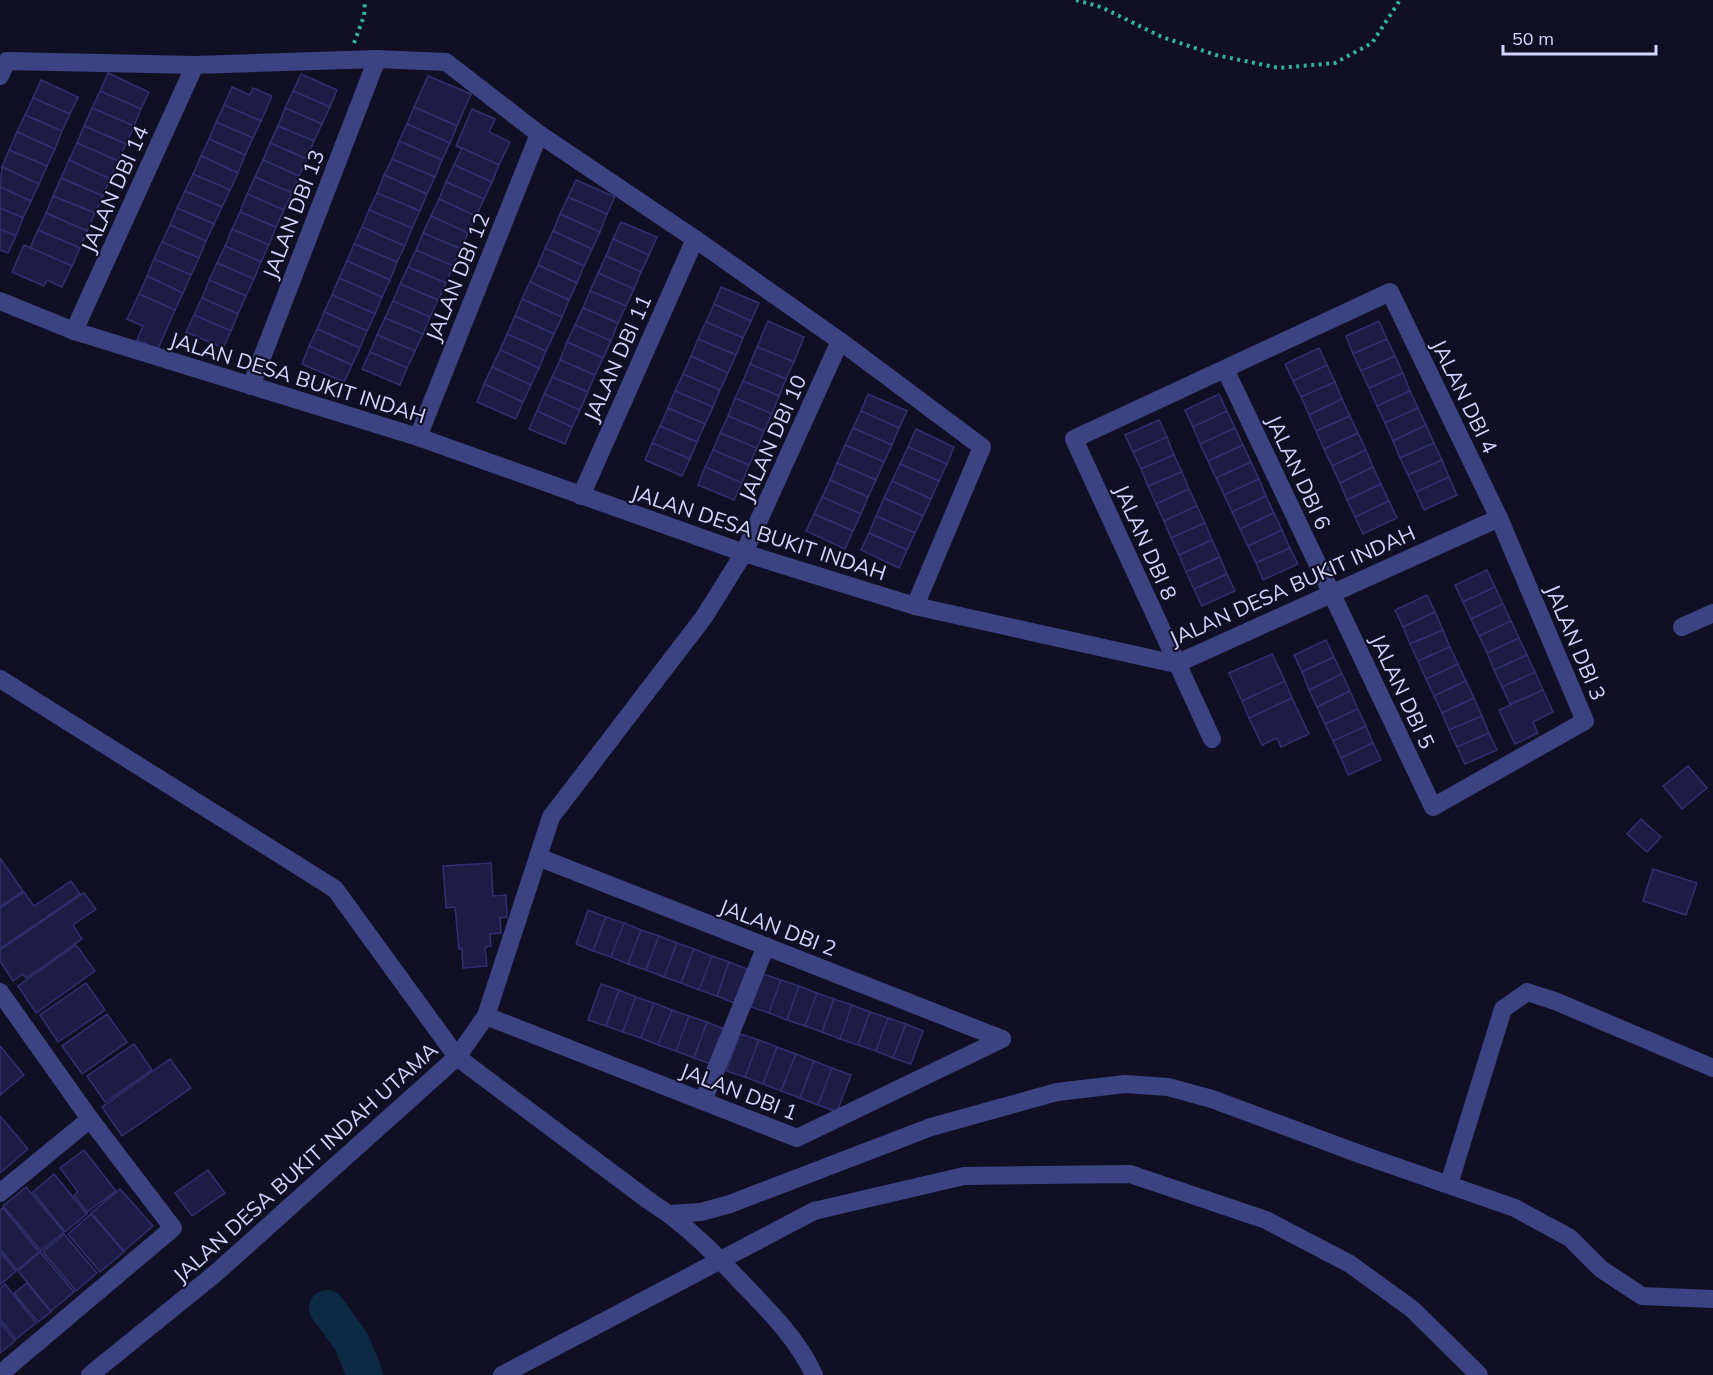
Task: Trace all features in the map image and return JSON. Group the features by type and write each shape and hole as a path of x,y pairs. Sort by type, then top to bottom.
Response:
{"street":[{"path":"3,68 377,59 446,62 539,134 695,239 840,341 982,447 915,606"},
{"name":"JALAN DBI 13","path":"251,386 377,59"},
{"name":"JALAN DBI 14","path":"74,331 195,65"},
{"name":"JALAN DBI 12","path":"417,437 539,134"},
{"name":"JALAN DBI 11","path":"580,496 695,239"},
{"name":"JALAN DBI 4","path":"1225,369 1390,292 1498,518"},
{"name":"JALAN DESA BUKIT INDAH","path":"0,302 74,331 417,437 744,553 915,606 1176,664 1498,518"},
{"name":"JALAN DBI 10","path":"744,553 840,341"},
{"name":"JALAN DBI 8","path":"1212,739 1074,439 1225,369"},
{"name":"JALAN DBI 6","path":"1225,369 1332,594"},
{"name":"JALAN DBI 3","path":"1433,807 1585,721 1498,518"},
{"name":"JALAN DESA BUKIT INDAH UTAMA","path":"90,1375 216,1273 457,1057 486,1016 551,817 705,617 744,553"},
{"name":"JALAN DBI 5","path":"1332,594 1433,807"},
{"path":"1682,627 1713,613"},
{"path":"0,679 335,889 457,1057 670,1214 720,1260 783,1326 814,1375"},
{"name":"JALAN DBI 2","path":"538,857 1002,1039"},
{"path":"703,1101 766,946"},
{"path":"0,992 90,1119 173,1228 0,1374"},
{"path":"1449,1184 1503,1009 1527,992 1555,1001 1713,1068"},
{"name":"JALAN DBI 1","path":"486,1016 797,1138 1002,1039"},
{"path":"670,1214 701,1212 730,1204 931,1127 1057,1092 1125,1084 1168,1088 1212,1099 1515,1208 1570,1238 1601,1269 1642,1296 1713,1299"},
{"path":"0,1193 90,1119"},
{"path":"502,1375 814,1211 964,1176 1130,1174 1266,1220 1350,1264 1412,1309 1479,1375"}],"path":[{"path":"347,60 364,16 365,0"},
{"path":"1076,0 1101,7 1162,37 1194,48 1279,68 1335,63 1372,43 1400,0"}],"building":[{"path":"108,73 149,92 141,109 100,91"},
{"path":"301,74 337,90 330,107 293,91"},
{"path":"428,76 471,94 457,126 414,107"},
{"path":"41,80 78,97 70,114 33,98"},
{"path":"232,87 250,95 253,88 272,96 261,121 224,105"},
{"path":"100,91 141,109 134,126 92,108"},
{"path":"293,91 330,107 322,124 285,108"},
{"path":"33,98 70,114 62,131 25,115"},
{"path":"224,105 261,121 253,138 216,122"},
{"path":"414,107 457,126 450,143 407,124"},
{"path":"92,108 134,126 126,144 84,126"},
{"path":"285,108 322,124 314,141 278,126"},
{"path":"472,109 495,119 489,132 510,142 499,165 456,146"},
{"path":"25,115 62,131 55,149 17,132"},
{"path":"216,122 253,138 245,155 209,139"},
{"path":"407,124 450,143 442,160 399,141"},
{"path":"84,126 126,144 118,161 77,143"},
{"path":"278,126 314,141 307,159 270,143"},
{"path":"17,132 55,149 47,166 9,150"},
{"path":"209,139 245,155 238,173 201,156"},
{"path":"399,141 442,160 435,177 392,159"},
{"path":"77,143 118,161 110,179 69,160"},
{"path":"270,143 307,159 299,176 263,160"},
{"path":"462,148 499,165 492,182 454,165"},
{"path":"9,150 47,166 39,184 2,167"},
{"path":"201,156 238,173 230,190 193,174"},
{"path":"392,159 435,177 427,194 384,175"},
{"path":"69,160 110,179 103,196 61,178"},
{"path":"263,160 299,176 292,193 255,177"},
{"path":"454,165 492,182 484,199 446,182"},
{"path":"2,167 39,184 31,201 0,187"},
{"path":"193,174 230,190 222,207 185,191"},
{"path":"384,175 427,194 420,211 377,193"},
{"path":"255,177 292,193 284,210 247,194"},
{"path":"61,178 103,196 95,213 53,196"},
{"path":"576,180 615,197 607,214 568,197"},
{"path":"446,182 484,199 476,216 439,199"},
{"path":"0,187 31,201 23,218 0,208"},
{"path":"185,191 222,207 214,224 177,208"},
{"path":"377,193 420,211 412,228 369,210"},
{"path":"247,194 284,210 276,227 240,212"},
{"path":"53,196 95,213 87,231 46,213"},
{"path":"568,197 607,214 600,232 560,214"},
{"path":"439,199 476,216 468,233 431,216"},
{"path":"0,208 23,218 16,236 0,229"},
{"path":"177,208 214,224 206,241 170,225"},
{"path":"369,210 412,228 405,246 362,227"},
{"path":"240,212 276,227 269,245 232,229"},
{"path":"46,213 87,231 80,248 38,230"},
{"path":"560,214 600,232 592,249 553,231"},
{"path":"431,216 468,233 461,249 423,233"},
{"path":"621,222 657,237 649,255 613,239"},
{"path":"170,225 206,241 199,258 162,242"},
{"path":"362,227 405,246 397,262 354,244"},
{"path":"0,229 16,236 8,253 0,250"},
{"path":"232,229 269,245 261,262 225,246"},
{"path":"38,230 80,248 72,266 30,248"},
{"path":"553,231 592,249 584,266 545,248"},
{"path":"423,233 461,249 453,266 416,250"},
{"path":"613,239 649,255 641,272 606,256"},
{"path":"162,242 199,258 191,275 154,259"},
{"path":"354,244 397,262 390,280 347,261"},
{"path":"24,245 72,266 62,287 47,280 44,286 12,272"},
{"path":"225,246 261,262 254,279 217,263"},
{"path":"545,248 584,266 577,283 538,265"},
{"path":"416,250 453,266 446,283 408,267"},
{"path":"606,256 641,272 634,289 598,273"},
{"path":"154,259 191,275 183,293 147,276"},
{"path":"347,261 390,280 382,297 339,278"},
{"path":"217,263 254,279 246,296 209,280"},
{"path":"538,265 577,283 569,300 530,282"},
{"path":"408,267 446,283 438,300 400,284"},
{"path":"598,273 634,289 626,306 590,291"},
{"path":"147,276 183,293 175,310 139,294"},
{"path":"339,278 382,297 375,314 332,295"},
{"path":"209,280 246,296 238,314 202,298"},
{"path":"530,282 569,300 562,317 522,299"},
{"path":"400,284 438,300 430,317 393,301"},
{"path":"721,287 759,303 751,321 714,304"},
{"path":"590,291 626,306 618,323 583,308"},
{"path":"139,294 175,310 158,349 137,340 143,326 127,319"},
{"path":"332,295 375,314 367,331 324,312"},
{"path":"202,298 238,314 231,331 194,315"},
{"path":"522,299 562,317 554,334 515,316"},
{"path":"393,301 430,317 423,334 385,318"},
{"path":"714,304 751,321 743,338 706,322"},
{"path":"583,308 618,323 611,341 575,325"},
{"path":"324,312 367,331 360,348 317,329"},
{"path":"194,315 231,331 223,348 186,332"},
{"path":"515,316 554,334 546,351 507,334"},
{"path":"385,318 423,334 415,351 377,335"},
{"path":"768,321 804,337 794,362 757,347"},
{"path":"1379,321 1387,339 1353,354 1346,336"},
{"path":"706,322 743,338 736,355 698,339"},
{"path":"575,325 611,341 603,358 567,342"},
{"path":"317,329 360,348 352,365 309,346"},
{"path":"507,334 546,351 539,368 500,350"},
{"path":"377,335 415,351 407,368 370,352"},
{"path":"698,339 736,355 728,373 691,356"},
{"path":"1387,339 1395,356 1361,371 1353,354"},
{"path":"567,342 603,358 595,375 560,360"},
{"path":"309,346 352,365 344,382 302,364"},
{"path":"757,347 794,362 786,379 750,364"},
{"path":"1319,348 1327,365 1293,381 1285,364"},
{"path":"500,350 539,368 531,385 492,367"},
{"path":"370,352 407,368 400,385 362,369"},
{"path":"691,356 728,373 720,390 683,374"},
{"path":"1395,356 1403,373 1369,388 1361,371"},
{"path":"560,360 595,375 588,392 552,377"},
{"path":"750,364 786,379 779,396 743,381"},
{"path":"1327,365 1335,382 1301,397 1293,381"},
{"path":"492,367 531,385 523,402 484,384"},
{"path":"1403,373 1410,391 1377,406 1369,388"},
{"path":"683,374 720,390 713,407 675,391"},
{"path":"552,377 588,392 580,410 544,394"},
{"path":"743,381 779,396 772,414 735,398"},
{"path":"1335,382 1342,399 1309,415 1301,397"},
{"path":"484,384 523,402 516,419 477,402"},
{"path":"675,391 713,407 705,424 668,408"},
{"path":"1410,391 1418,408 1385,423 1377,406"},
{"path":"544,394 580,410 572,427 537,411"},
{"path":"868,394 907,411 899,428 861,411"},
{"path":"1219,394 1227,411 1193,427 1185,410"},
{"path":"735,398 772,414 764,431 728,416"},
{"path":"1342,399 1350,416 1316,431 1309,415"},
{"path":"668,408 705,424 697,442 660,426"},
{"path":"1418,408 1426,425 1393,441 1385,423"},
{"path":"537,411 572,427 565,444 529,429"},
{"path":"861,411 899,428 892,445 853,428"},
{"path":"1227,411 1235,428 1200,444 1193,427"},
{"path":"728,416 764,431 757,448 720,433"},
{"path":"1350,416 1358,433 1324,449 1316,431"},
{"path":"1159,420 1167,437 1133,452 1125,435"},
{"path":"1426,425 1434,443 1400,458 1393,441"},
{"path":"660,426 697,442 690,459 652,443"},
{"path":"853,428 892,445 884,462 845,445"},
{"path":"1235,428 1243,445 1208,461 1200,444"},
{"path":"916,429 954,447 947,464 908,447"},
{"path":"720,433 757,448 749,465 713,450"},
{"path":"1358,433 1366,450 1332,466 1324,449"},
{"path":"1167,437 1174,455 1141,469 1133,452"},
{"path":"652,443 690,459 682,476 645,460"},
{"path":"1434,443 1442,460 1408,475 1400,458"},
{"path":"845,445 884,462 876,480 837,463"},
{"path":"1243,445 1251,462 1216,478 1208,461"},
{"path":"908,447 947,464 939,481 900,464"},
{"path":"713,450 749,465 742,483 705,467"},
{"path":"1366,450 1373,467 1340,483 1332,466"},
{"path":"1174,455 1182,472 1148,486 1141,469"},
{"path":"1442,460 1449,477 1416,492 1408,475"},
{"path":"1251,462 1259,479 1224,495 1216,478"},
{"path":"837,463 876,480 868,497 830,480"},
{"path":"900,464 939,481 931,499 892,481"},
{"path":"705,467 742,483 734,500 698,485"},
{"path":"1373,467 1381,484 1347,500 1340,483"},
{"path":"1182,472 1189,489 1156,504 1148,486"},
{"path":"1449,477 1457,495 1424,510 1416,492"},
{"path":"1259,479 1266,496 1232,512 1224,495"},
{"path":"830,480 868,497 861,514 822,497"},
{"path":"892,481 931,499 923,516 884,498"},
{"path":"1381,484 1389,501 1355,517 1347,500"},
{"path":"1189,489 1197,506 1164,521 1156,504"},
{"path":"1266,496 1274,513 1240,529 1232,512"},
{"path":"822,497 861,514 853,531 814,514"},
{"path":"884,498 923,516 915,533 876,516"},
{"path":"1389,501 1397,518 1363,534 1355,517"},
{"path":"1197,506 1205,523 1171,538 1164,521"},
{"path":"1274,513 1282,530 1248,546 1240,529"},
{"path":"814,514 853,531 845,549 806,531"},
{"path":"876,516 915,533 907,550 869,533"},
{"path":"1205,523 1212,540 1179,555 1171,538"},
{"path":"1282,530 1290,548 1256,563 1248,546"},
{"path":"869,533 907,550 899,568 861,550"},
{"path":"1212,540 1220,557 1186,572 1179,555"},
{"path":"1290,548 1298,564 1263,580 1256,563"},
{"path":"1220,557 1227,574 1194,589 1186,572"},
{"path":"1487,570 1495,587 1463,602 1455,585"},
{"path":"1227,574 1235,591 1202,606 1194,589"},
{"path":"1495,587 1503,604 1471,619 1463,602"},
{"path":"1427,595 1435,612 1403,627 1395,610"},
{"path":"1503,604 1511,621 1479,636 1471,619"},
{"path":"1435,612 1443,630 1410,644 1403,627"},
{"path":"1511,621 1519,638 1487,653 1479,636"},
{"path":"1443,630 1450,647 1418,661 1410,644"},
{"path":"1519,638 1527,655 1494,670 1487,653"},
{"path":"1326,640 1334,657 1302,672 1294,655"},
{"path":"1450,647 1458,664 1426,679 1418,661"},
{"path":"1272,654 1285,681 1242,701 1229,673"},
{"path":"1527,655 1535,672 1502,687 1494,670"},
{"path":"1334,657 1342,674 1309,690 1302,672"},
{"path":"1458,664 1466,681 1434,696 1426,679"},
{"path":"1535,672 1543,690 1510,704 1502,687"},
{"path":"1342,674 1350,691 1317,707 1309,690"},
{"path":"1285,681 1292,698 1249,718 1242,701"},
{"path":"1466,681 1474,698 1442,713 1434,696"},
{"path":"1543,690 1553,712 1533,722 1538,733 1515,744 1499,710"},
{"path":"1350,691 1358,709 1325,724 1317,707"},
{"path":"1292,698 1309,734 1281,747 1277,738 1262,745 1249,718"},
{"path":"1474,698 1482,716 1449,730 1442,713"},
{"path":"1358,709 1366,726 1333,741 1325,724"},
{"path":"1482,716 1489,733 1457,747 1449,730"},
{"path":"1366,726 1373,743 1341,758 1333,741"},
{"path":"1489,733 1497,750 1465,764 1457,747"},
{"path":"1373,743 1381,760 1348,775 1341,758"},
{"path":"1688,766 1707,788 1682,809 1663,786"},
{"path":"1641,819 1661,837 1647,852 1627,834"},
{"path":"0,858 23,891 0,907"},
{"path":"491,863 493,896 506,895 507,917 500,918 501,933 490,934 491,946 485,947 487,966 463,968 455,907 446,908 443,866"},
{"path":"1653,869 1697,883 1686,915 1643,901"},
{"path":"71,881 80,894 0,949 0,908 24,892 34,906"},
{"path":"84,893 96,909 73,925 82,939 26,978 23,974 13,981 0,961 0,950"},
{"path":"588,910 606,917 593,951 576,944"},
{"path":"606,917 624,923 611,957 593,951"},
{"path":"624,923 641,930 628,964 611,957"},
{"path":"641,930 659,936 646,970 628,964"},
{"path":"659,936 677,943 664,977 646,970"},
{"path":"677,943 694,949 681,983 664,977"},
{"path":"76,945 95,971 36,1013 18,986"},
{"path":"694,949 712,956 699,990 681,983"},
{"path":"712,956 729,962 717,996 699,990"},
{"path":"729,962 747,969 734,1003 717,996"},
{"path":"763,974 781,980 769,1013 751,1007"},
{"path":"781,980 799,986 787,1020 769,1013"},
{"path":"86,983 105,1010 58,1042 40,1015"},
{"path":"601,984 619,990 606,1026 588,1020"},
{"path":"799,986 817,993 805,1026 787,1020"},
{"path":"619,990 636,997 623,1032 606,1026"},
{"path":"817,993 834,999 822,1032 805,1026"},
{"path":"636,997 654,1003 641,1038 623,1032"},
{"path":"834,999 852,1005 840,1039 822,1032"},
{"path":"654,1003 672,1010 658,1045 641,1038"},
{"path":"852,1005 870,1012 858,1045 840,1039"},
{"path":"672,1010 689,1016 676,1051 658,1045"},
{"path":"870,1012 888,1018 876,1051 858,1045"},
{"path":"107,1014 127,1042 82,1074 62,1046"},
{"path":"689,1016 707,1022 694,1058 676,1051"},
{"path":"888,1018 906,1024 893,1058 876,1051"},
{"path":"707,1022 724,1029 711,1064 694,1058"},
{"path":"906,1024 923,1031 911,1064 893,1058"},
{"path":"740,1034 759,1040 745,1077 726,1071"},
{"path":"759,1040 777,1047 763,1084 745,1077"},
{"path":"134,1044 152,1070 105,1102 87,1076"},
{"path":"0,1046 24,1075 0,1095"},
{"path":"777,1047 796,1054 781,1091 763,1084"},
{"path":"796,1054 814,1061 800,1098 781,1091"},
{"path":"170,1059 191,1088 122,1136 102,1107"},
{"path":"814,1061 832,1068 818,1105 800,1098"},
{"path":"832,1068 851,1075 837,1112 818,1105"},
{"path":"0,1116 28,1149 0,1173"},
{"path":"84,1150 116,1191 87,1212 74,1195 78,1192 60,1168"},
{"path":"208,1170 225,1193 192,1216 175,1193"},
{"path":"54,1174 87,1214 65,1232 33,1192"},
{"path":"26,1187 64,1232 41,1251 3,1206"},
{"path":"120,1189 153,1226 124,1251 91,1213"},
{"path":"3,1208 39,1252 17,1270 0,1249 0,1210"},
{"path":"91,1214 124,1252 100,1272 68,1234"},
{"path":"64,1234 97,1273 76,1291 43,1252"},
{"path":"0,1252 16,1271 0,1285"},
{"path":"40,1252 74,1292 51,1311 18,1271"},
{"path":"27,1283 51,1312 38,1322 14,1293"},
{"path":"5,1284 36,1323 16,1339 0,1319 0,1289"},
{"path":"0,1322 15,1341 0,1353"}],"waterway":[{"path":"327,1308 351,1341 365,1375"}]}
